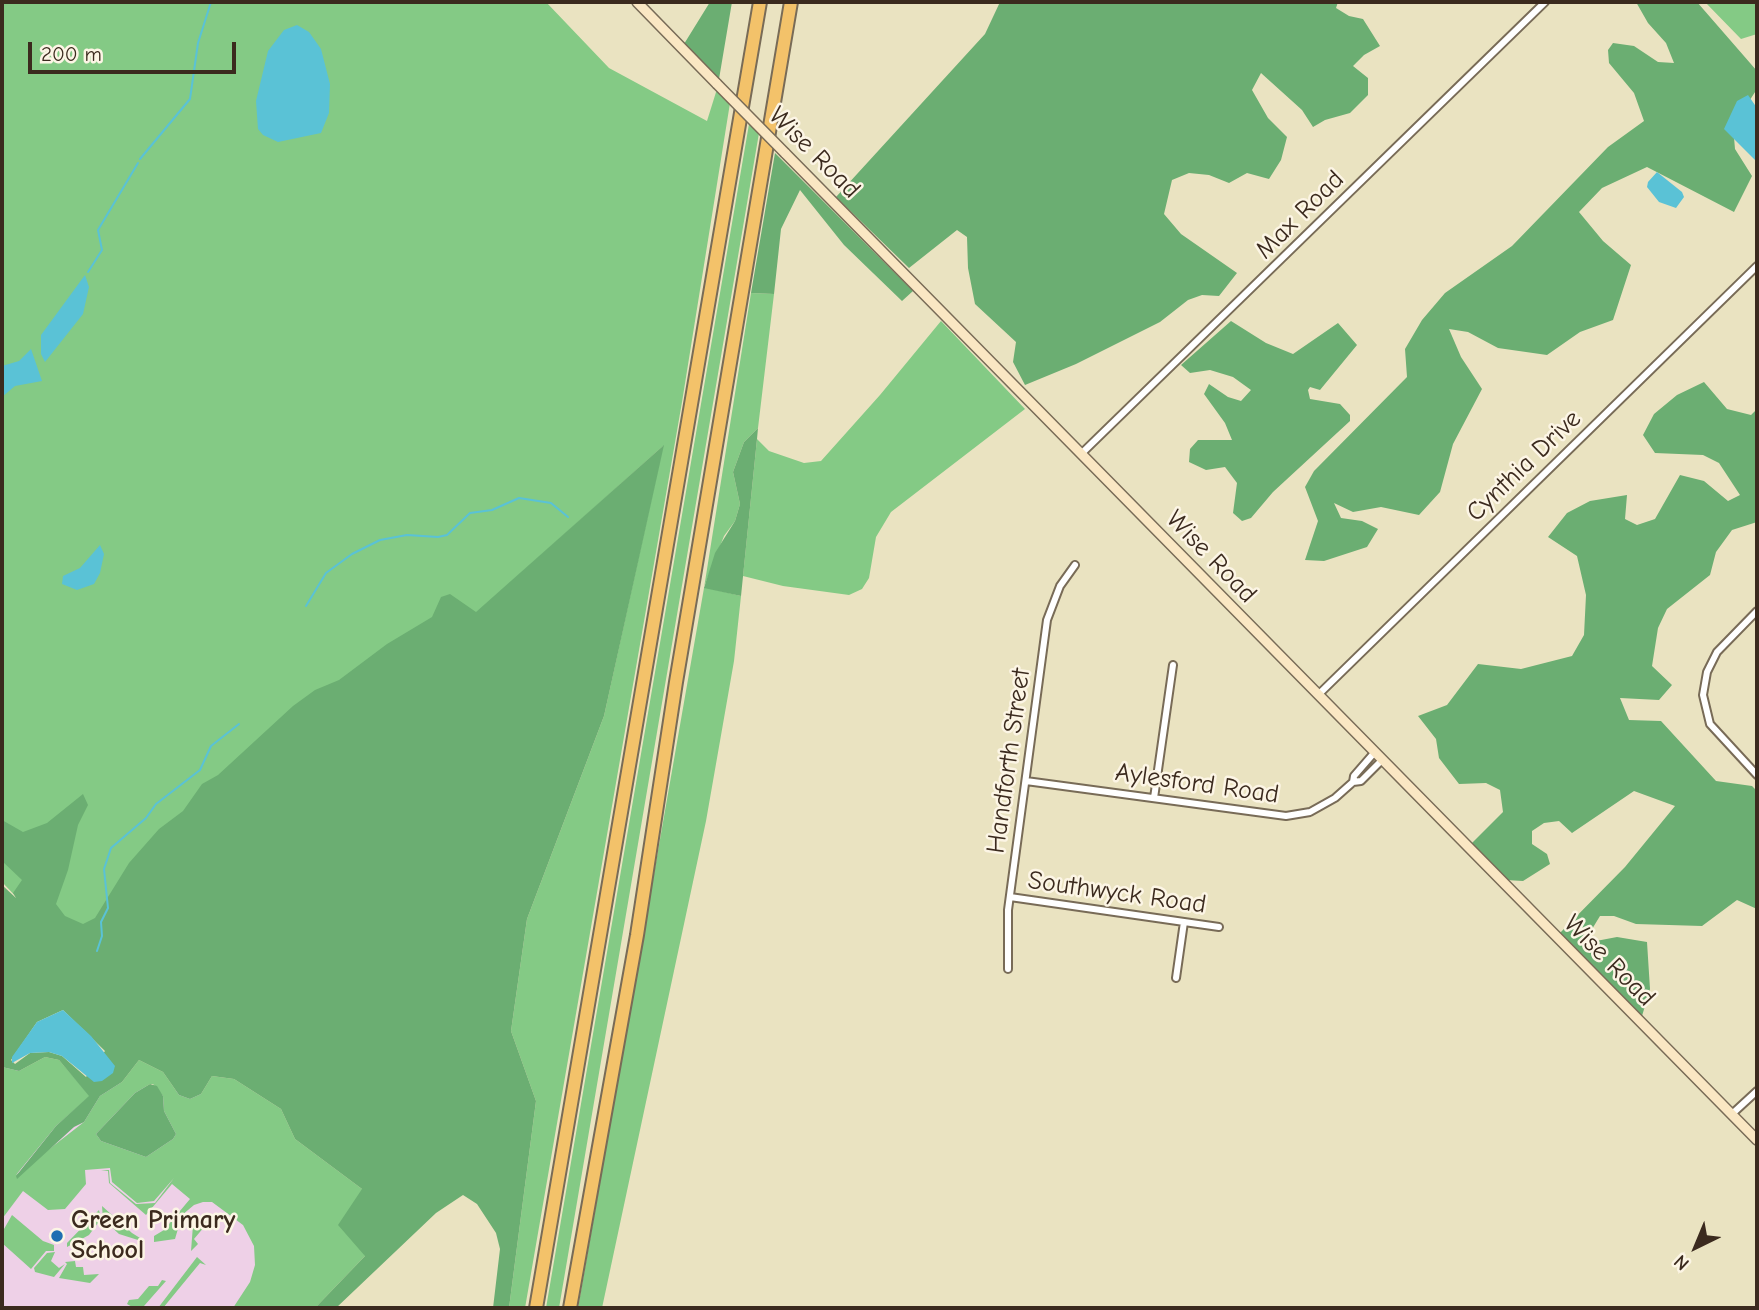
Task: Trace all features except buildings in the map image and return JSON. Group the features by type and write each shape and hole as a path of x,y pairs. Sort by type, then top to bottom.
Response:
{"highway":[{"path":"536,1308 760,2"},
{"path":"570,1308 637,935 676,682 791,2"}],"street":[{"name":"Wise Road","path":"637,2 1757,1140"},
{"name":"Max Road","path":"1081,454 1545,2"},
{"name":"Cynthia Drive","path":"1318,695 1757,266"},
{"name":"Handforth Street","path":"1008,969 1010,897 1047,620 1056,594 1075,565"},
{"path":"1757,611 1717,652 1705,678 1703,701 1707,718 1717,734 1757,775"},
{"path":"1154,798 1173,665"},
{"name":"Aylesford Road","path":"1026,781 1286,816 1310,812 1335,798 1353,782 1360,781 1378,756"},
{"name":"Southwyck Road","path":"1010,897 1219,927"},
{"path":"1176,978 1184,922"},
{"path":"1732,1114 1757,1091"}],"shaded area":[{"path":"2,1067 201,1094 315,1308 2,1308"}],"green space":[{"path":"2,2 546,2 609,68 707,121 717,89 730,103 682,402 525,1308 509,1308 536,1101 511,1031 527,919 604,716 663,446 82,966 2,882"},
{"path":"710,2 732,2 719,79 684,44"},
{"path":"1000,2 1338,2 1336,8 1349,16 1363,19 1380,46 1364,55 1353,66 1368,78 1368,95 1350,113 1325,120 1313,127 1302,110 1261,73 1252,90 1268,118 1287,137 1281,160 1269,179 1247,173 1229,183 1209,175 1189,173 1172,180 1164,214 1181,234 1237,273 1219,296 1202,295 1188,300 1160,322 1076,364 1025,385 1013,362 1016,342 975,304 968,268 967,237 957,230 909,268 836,197 985,34"},
{"path":"1636,2 1697,2 1757,71 1757,89 1733,126 1735,149 1752,176 1734,212 1647,167 1602,188 1579,212 1603,241 1631,265 1613,320 1580,332 1547,355 1498,348 1468,332 1449,329 1461,357 1482,389 1453,444 1440,492 1419,515 1381,507 1353,512 1334,503 1341,518 1362,521 1378,529 1367,547 1324,561 1305,560 1318,521 1305,487 1314,471 1407,377 1405,349 1422,320 1445,293 1512,246 1608,147 1644,121 1634,93 1609,63 1608,50 1613,43 1634,46 1658,62 1674,63 1666,43 1648,23"},
{"path":"1705,2 1757,2 1757,34 1741,39"},
{"path":"749,124 759,133 559,1308 546,1308"},
{"path":"775,153 913,291 902,301 844,245 800,190 781,229 774,294 751,293"},
{"path":"751,293 774,294 758,428 744,442 733,472 740,504 735,521 724,536 704,586"},
{"path":"941,321 1025,409 891,512 876,537 869,578 862,589 849,595 783,586 743,576 757,439 769,451 804,463 821,461"},
{"path":"1231,321 1266,343 1293,354 1338,323 1357,345 1320,390 1310,387 1308,390 1310,399 1340,404 1350,415 1350,421 1273,492 1251,518 1242,521 1233,513 1237,483 1225,467 1206,470 1189,462 1190,449 1198,440 1232,440 1225,423 1204,394 1209,384 1228,397 1241,401 1251,390 1233,377 1210,370 1190,373 1181,365"},
{"path":"1704,382 1727,409 1751,415 1757,409 1757,522 1732,530 1716,552 1710,575 1667,609 1658,628 1652,666 1672,685 1659,700 1620,698 1629,720 1661,721 1716,781 1752,786 1757,791 1757,909 1737,900 1702,926 1636,924 1614,916 1600,916 1589,934 1596,941 1617,937 1647,942 1650,989 1642,1016 1558,935 1625,867 1675,806 1634,791 1572,833 1559,821 1544,823 1532,831 1532,844 1547,854 1550,864 1523,881 1506,880 1471,844 1503,812 1500,790 1486,783 1459,784 1439,758 1436,739 1418,716 1447,705 1478,664 1521,669 1572,656 1584,635 1586,595 1577,556 1548,537 1567,513 1590,501 1627,495 1625,519 1637,525 1655,519 1680,475 1704,481 1728,501 1740,495 1719,463 1703,455 1655,453 1643,435 1654,414 1677,395"},
{"path":"758,428 741,596 704,588 715,553 735,521 740,504 733,472 744,442"},
{"path":"664,445 604,716 527,919 511,1031 536,1101 509,1308 493,1308 500,1249 496,1233 477,1204 463,1195 436,1213 336,1308 315,1308 365,1256 338,1225 362,1189 295,1139 281,1109 234,1079 212,1076 201,1094 190,1099 179,1095 163,1072 139,1060 122,1082 100,1096 84,1122 74,1127 17,1179 16,1176 56,1126 89,1096 59,1060 45,1057 19,1071 2,1067 2,885 16,898 13,893 22,880 2,861 2,820 23,832 47,823 83,794 88,805 78,825 68,870 56,904 65,916 83,924 95,918 129,863 159,829 183,811 202,784 218,775 293,706 315,690 339,680 387,644 432,617 441,597 450,594 476,612","holes":["63,1010 105,1051 86,1077 62,1056 49,1052 30,1053 15,1064 11,1060 37,1022"]},
{"path":"704,588 741,596 734,661 706,821 602,1308 578,1308"},
{"path":"45,1057 59,1060 90,1096 56,1126 16,1175 84,1122 100,1096 122,1082 139,1060 163,1072 179,1095 190,1099 201,1094 212,1076 234,1079 281,1109 295,1139 362,1189 365,1256 315,1308 233,1308 250,1282 255,1265 254,1246 243,1225 212,1202 203,1202 194,1205 182,1215 175,1239 154,1242 154,1236 164,1230 190,1199 172,1184 146,1215 109,1183 108,1171 101,1170 109,1170 110,1183 136,1204 155,1203 174,1178 154,1201 137,1203 112,1182 110,1168 85,1170 86,1184 65,1209 48,1210 23,1191 2,1219 2,1067 19,1071","holes":["153,1084 163,1096 164,1111 176,1134 173,1139 146,1157 101,1141 96,1134 135,1093"]},
{"path":"150,1084 157,1086 163,1096 164,1111 176,1134 173,1139 146,1157 101,1141 96,1134 135,1093"},
{"path":"102,1206 140,1238 138,1240 119,1234 103,1219"},
{"path":"99,1210 101,1219 89,1235 67,1247 67,1243"},
{"path":"12,1215 43,1241 54,1245 54,1251 46,1251 31,1269 2,1243 4,1229"},
{"path":"207,1216 216,1218 217,1221 210,1220 194,1239 198,1244 191,1251 193,1225"},
{"path":"55,1252 51,1261 59,1268 65,1264 54,1277 35,1272 34,1268 47,1253"},
{"path":"197,1257 206,1265 200,1263 163,1308 158,1308"},
{"path":"75,1261 76,1267 83,1267 84,1275 99,1274 90,1283 59,1278 67,1264 65,1262"},
{"path":"162,1280 166,1281 144,1306 134,1308 127,1304 129,1300 138,1299 149,1286 158,1286"}],"water":[{"path":"297,25 309,32 321,49 330,84 329,113 321,133 278,142 263,135 258,129 256,101 268,51 284,30"},
{"path":"1748,95 1757,108 1757,162 1724,129 1737,101"},
{"path":"1657,172 1682,192 1684,197 1676,208 1659,202 1647,187"},
{"path":"85,275 89,287 83,314 45,362 41,354 41,335"},
{"path":"31,349 42,381 15,386 2,397 2,366 19,361"},
{"path":"100,545 104,554 100,573 94,584 77,590 62,584 63,576 80,568"},
{"path":"63,1010 91,1036 115,1066 113,1073 102,1081 94,1082 62,1056 49,1052 30,1053 12,1063 12,1057 37,1022"}],"waterway":[{"path":"140,159 190,99 198,43 211,2"},
{"path":"88,272 102,250 98,230 138,163"},
{"path":"306,606 326,573 352,554 380,540 407,535 447,535 470,513 492,510 519,498 551,503 568,517"},
{"path":"97,951 102,936 101,922 108,908 104,869 111,848 146,818 156,804 200,770 211,746 239,724"}],"place":[{"name":"Green Primary School","path":"57,1236"}]}
